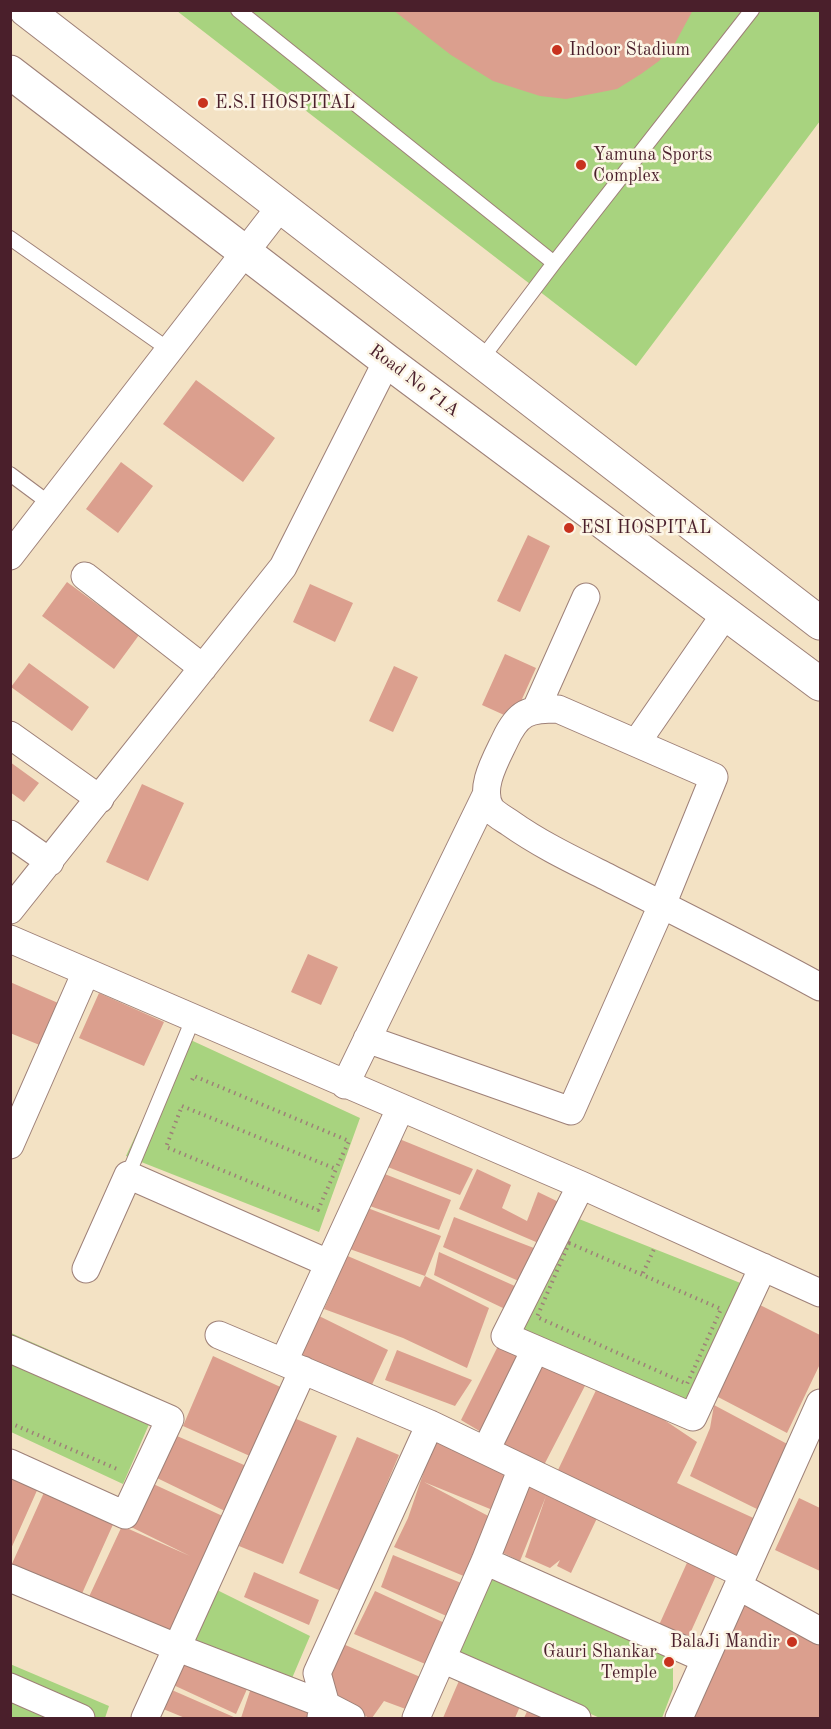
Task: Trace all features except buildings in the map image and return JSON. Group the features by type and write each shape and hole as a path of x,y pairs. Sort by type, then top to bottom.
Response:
{"street":[{"path":"26,10 820,623"},
{"name":"Road No 71A","path":"10,72 387,361 820,684"},
{"path":"10,556 280,207"},
{"path":"10,910 283,567 387,361"},
{"path":"85,576 203,669"},
{"path":"536,709 586,597"},
{"path":"637,742 726,614"},
{"path":"345,1085 486,795 491,769 507,735 522,714 536,709 558,709 714,777 662,905 571,1111 368,1039"},
{"path":"10,735 100,799"},
{"path":"486,795 492,810 540,844 820,987"},
{"path":"10,834 50,862"},
{"path":"10,939 580,1185 820,1293"},
{"path":"10,1144 86,972"},
{"path":"145,1719 178,1648 293,1366 328,1263 400,1109"},
{"path":"86,1269 128,1175 328,1263"},
{"path":"580,1185 505,1336 535,1350 693,1417 763,1268"},
{"path":"219,1335 486,1450 740,1580 820,1630"},
{"path":"10,1349 170,1419 125,1515 10,1464"},
{"path":"486,1450 535,1350"},
{"path":"679,1719 820,1403"},
{"path":"323,1712 317,1673 430,1424"},
{"path":"416,1719 485,1561 522,1468"},
{"path":"485,1561 705,1659"},
{"path":"10,1578 323,1712 351,1719"},
{"path":"442,1659 577,1719"},
{"path":"10,1687 81,1719"}],"lane":[{"path":"238,10 554,263"},
{"path":"480,361 752,10"},
{"path":"10,238 168,349"},
{"path":"10,474 49,503"},
{"path":"128,1175 193,1019"}],"path":[{"path":"186,1096 166,1147 318,1210 349,1141 194,1076 190,1086"},
{"path":"183,1106 336,1169"},
{"path":"569,1243 643,1273 721,1309 687,1384 537,1317 569,1243"},
{"path":"10,1423 120,1471 125,1461"}],"green space":[{"name":"Yamuna Sports Complex","path":"177,11 820,11 820,121 636,366"},
{"path":"182,1036 360,1118 319,1232 126,1156"},
{"path":"574,1217 743,1284 688,1403 521,1328"},
{"path":"11,1333 160,1399 123,1484 11,1432"},
{"path":"488,1571 673,1654 673,1689 662,1718 600,1718 450,1653"},
{"path":"217,1590 310,1636 287,1690 192,1649"},
{"path":"10,1664 109,1706 105,1718 11,1718"}],"place":[{"name":"Indoor Stadium","path":"557,50"},
{"name":"E.S.I HOSPITAL","path":"203,103"},
{"name":"Yamuna Sports Complex","path":"581,165"},
{"name":"ESI HOSPITAL","path":"569,528"},
{"name":"BalaJi Mandir","path":"792,1642"},
{"name":"Gauri Shankar Temple","path":"669,1662"}]}
